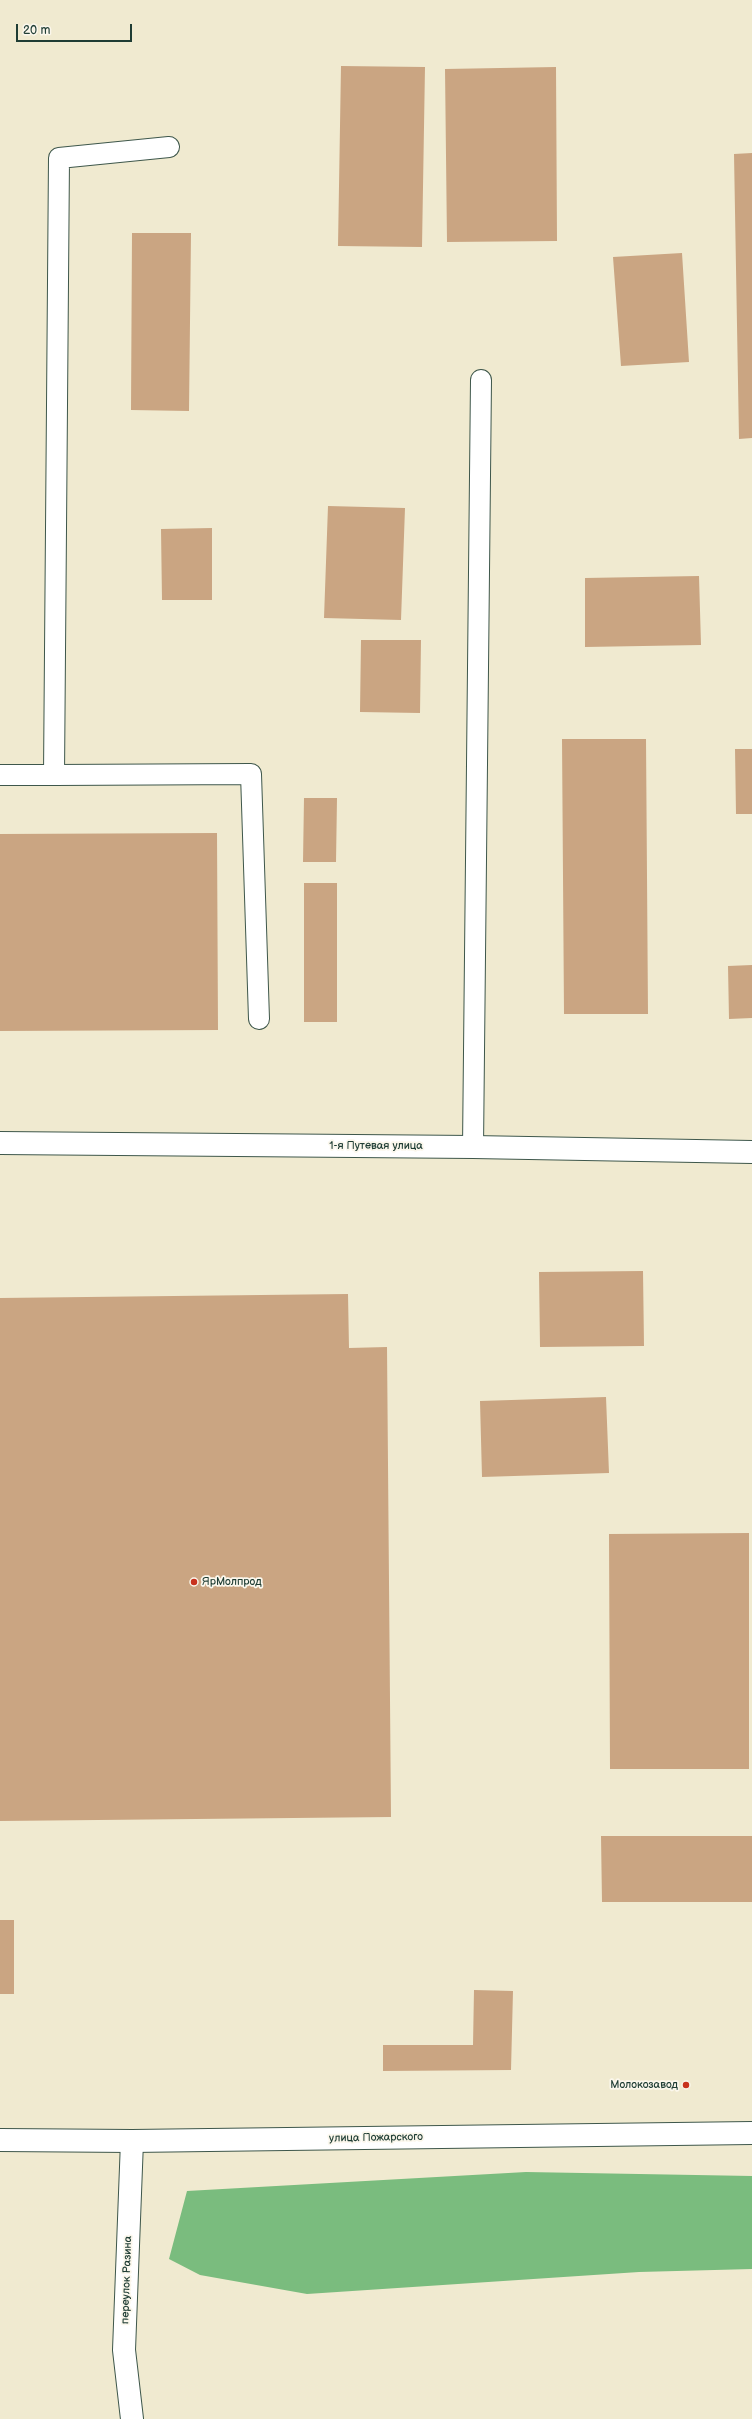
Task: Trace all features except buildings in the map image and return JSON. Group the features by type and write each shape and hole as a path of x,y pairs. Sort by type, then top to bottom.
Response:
{"street":[{"name":"1-я Путевая улица","path":"0,1143 473,1147 752,1152"},
{"name":"улица Пожарского","path":"0,2140 132,2141 752,2133"},
{"name":"переулок Разина","path":"132,2141 124,2350 132,2419"}],"lane":[{"path":"54,775 59,158 169,146"},
{"path":"473,1147 481,380"},
{"path":"0,775 251,774 259,1019"}],"green space":[{"path":"526,2172 752,2176 752,2269 639,2272 307,2294 200,2275 169,2259 187,2191"}],"place":[{"name":"ЯрМолпрод","path":"194,1582"},
{"name":"Молокозавод","path":"686,2085"}]}
